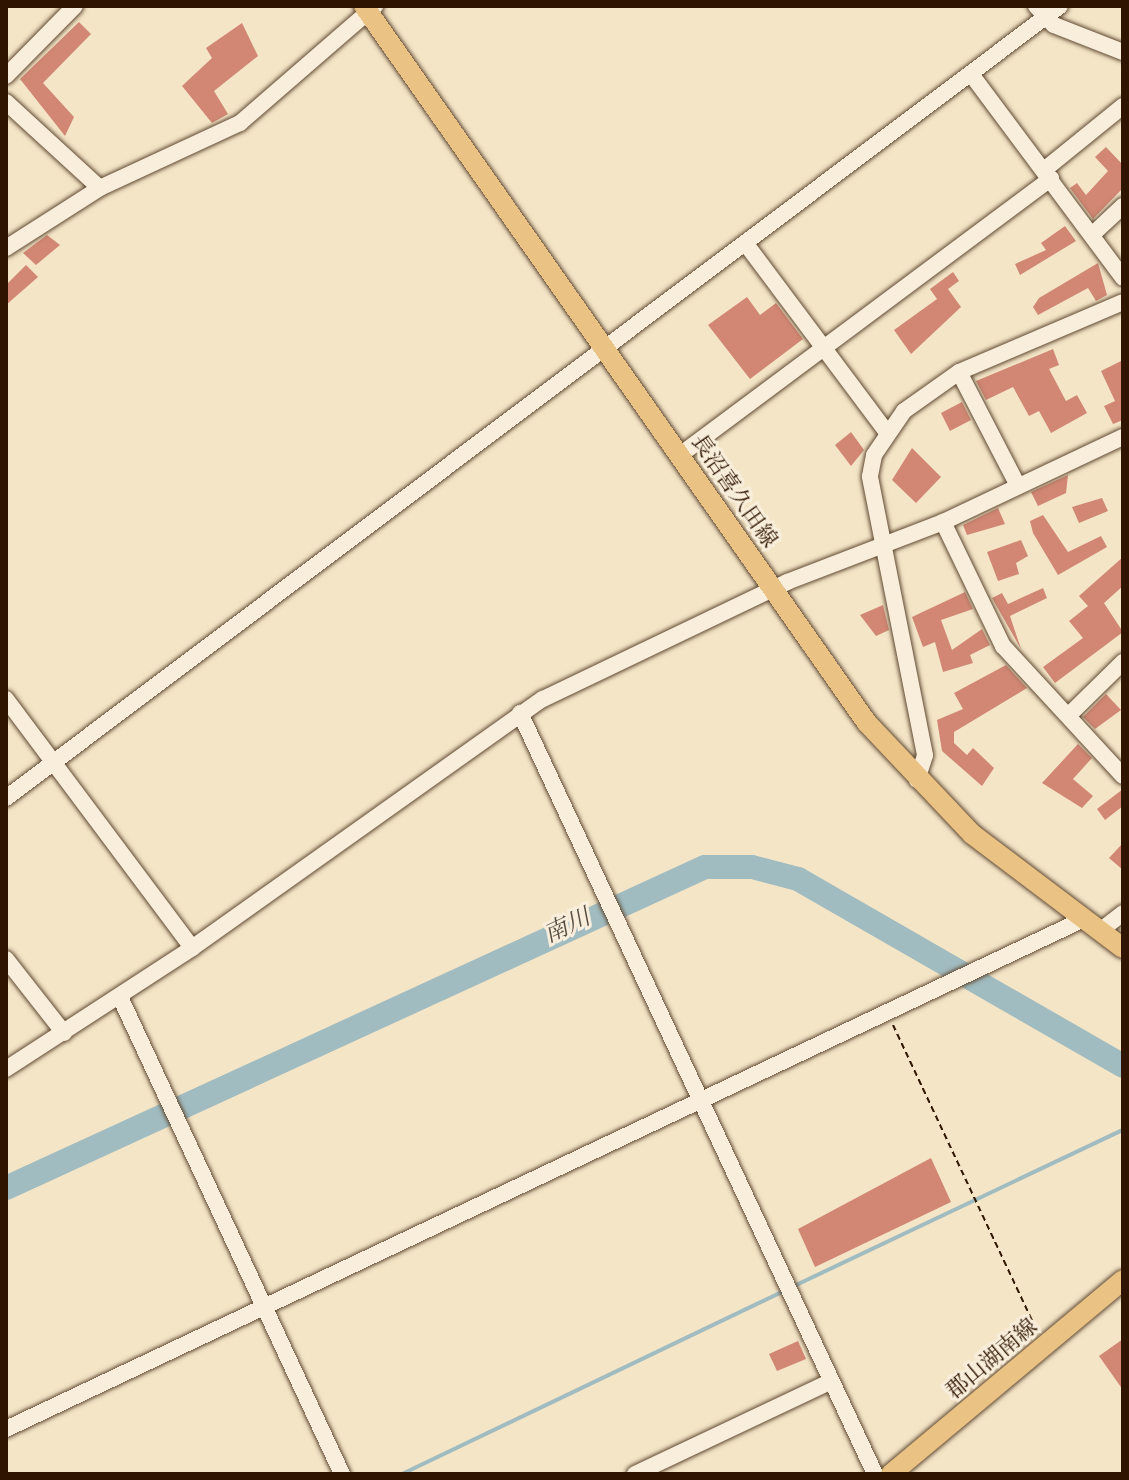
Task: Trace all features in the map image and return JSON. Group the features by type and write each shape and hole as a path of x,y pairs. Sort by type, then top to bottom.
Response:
{"main road":[{"name":"長沼喜久田線","path":"369,8 858,712 917,780 972,834 1123,948"},
{"name":"郡山湖南線","path":"901,1471 1044,1347 1120,1289"}],"street":[{"path":"6,76 75,6"},
{"path":"6,798 971,74 1041,11 1060,6"},
{"path":"6,248 100,188 240,123 369,8"},
{"path":"1041,11 1123,52"},
{"path":"971,74 1094,233 1123,278"},
{"path":"6,102 100,188"},
{"path":"680,455 826,351 1047,174 1123,106"},
{"path":"1094,233 1123,206"},
{"path":"746,244 885,430"},
{"path":"917,780 925,755 888,542 870,476 885,430 959,372 1123,302"},
{"path":"959,372 1018,486"},
{"path":"6,1069 192,948 520,713 774,590 943,522 1123,437"},
{"path":"943,522 1003,646 1123,776"},
{"path":"1069,715 1123,662"},
{"path":"6,699 192,948"},
{"path":"520,713 875,1474"},
{"path":"6,1429 979,972 1123,913"},
{"path":"6,959 64,1033"},
{"path":"120,997 342,1474"},
{"path":"635,1474 830,1382"}],"path":[{"path":"891,1013 1044,1347"}],"building":[{"path":"79,22 91,34 43,83 74,117 65,136 20,79"},
{"path":"242,23 258,56 214,91 228,114 212,123 182,86 212,58 206,48"},
{"path":"1106,147 1123,165 1123,188 1093,219 1070,188 1077,183 1086,195 1108,171 1095,157"},
{"path":"1065,226 1076,241 1020,275 1015,264 1046,250 1041,243"},
{"path":"47,235 60,245 36,265 23,253"},
{"path":"1098,263 1107,295 1096,301 1088,288 1038,315 1033,307 1039,298"},
{"path":"26,265 38,277 6,305 6,285"},
{"path":"953,272 959,281 948,289 961,307 911,354 894,330 937,299 930,289"},
{"path":"747,297 760,315 776,303 803,339 750,379 708,325"},
{"path":"1053,349 1059,365 1049,369 1066,401 1077,395 1087,413 1051,433 1039,411 1029,416 1013,387 986,400 976,381"},
{"path":"1123,360 1123,420 1113,424 1104,406 1115,401 1101,371"},
{"path":"962,402 971,420 950,431 941,413"},
{"path":"851,432 864,450 851,466 835,445"},
{"path":"912,448 941,477 916,503 892,480"},
{"path":"1068,475 1066,493 1038,506 1031,492"},
{"path":"1102,498 1108,511 1079,523 1072,507"},
{"path":"998,508 1005,524 967,535 963,525"},
{"path":"1043,515 1068,552 1101,536 1107,547 1058,575 1033,533 1030,521"},
{"path":"1021,540 1028,556 1016,563 1019,574 998,581 987,552"},
{"path":"1123,557 1123,586 1104,603 1123,632 1055,683 1043,667 1083,638 1069,621 1088,606 1079,596"},
{"path":"1043,588 1047,598 1010,616 1021,649 992,598 1002,593 1008,604"},
{"path":"965,592 973,609 941,620 952,650 982,629 990,645 970,655 973,663 943,672 935,642 923,647 912,617"},
{"path":"883,605 889,630 876,636 860,615"},
{"path":"1006,665 1027,688 954,732 954,743 967,755 973,748 994,768 982,786 942,751 937,720 963,709 954,693"},
{"path":"1106,694 1121,710 1095,729 1083,717"},
{"path":"1078,744 1092,758 1073,779 1093,796 1082,808 1042,783"},
{"path":"1123,789 1123,806 1105,820 1097,809"},
{"path":"1123,843 1123,870 1109,858"},
{"path":"931,1158 951,1202 815,1267 798,1229"},
{"path":"1123,1339 1123,1390 1099,1356"},
{"path":"798,1341 806,1359 777,1371 769,1354"}],"waterway":[{"name":"南川","path":"6,1188 705,867 752,867 798,879 1123,1066"},
{"path":"794,1286 1123,1130"},
{"path":"402,1474 786,1290"}]}
